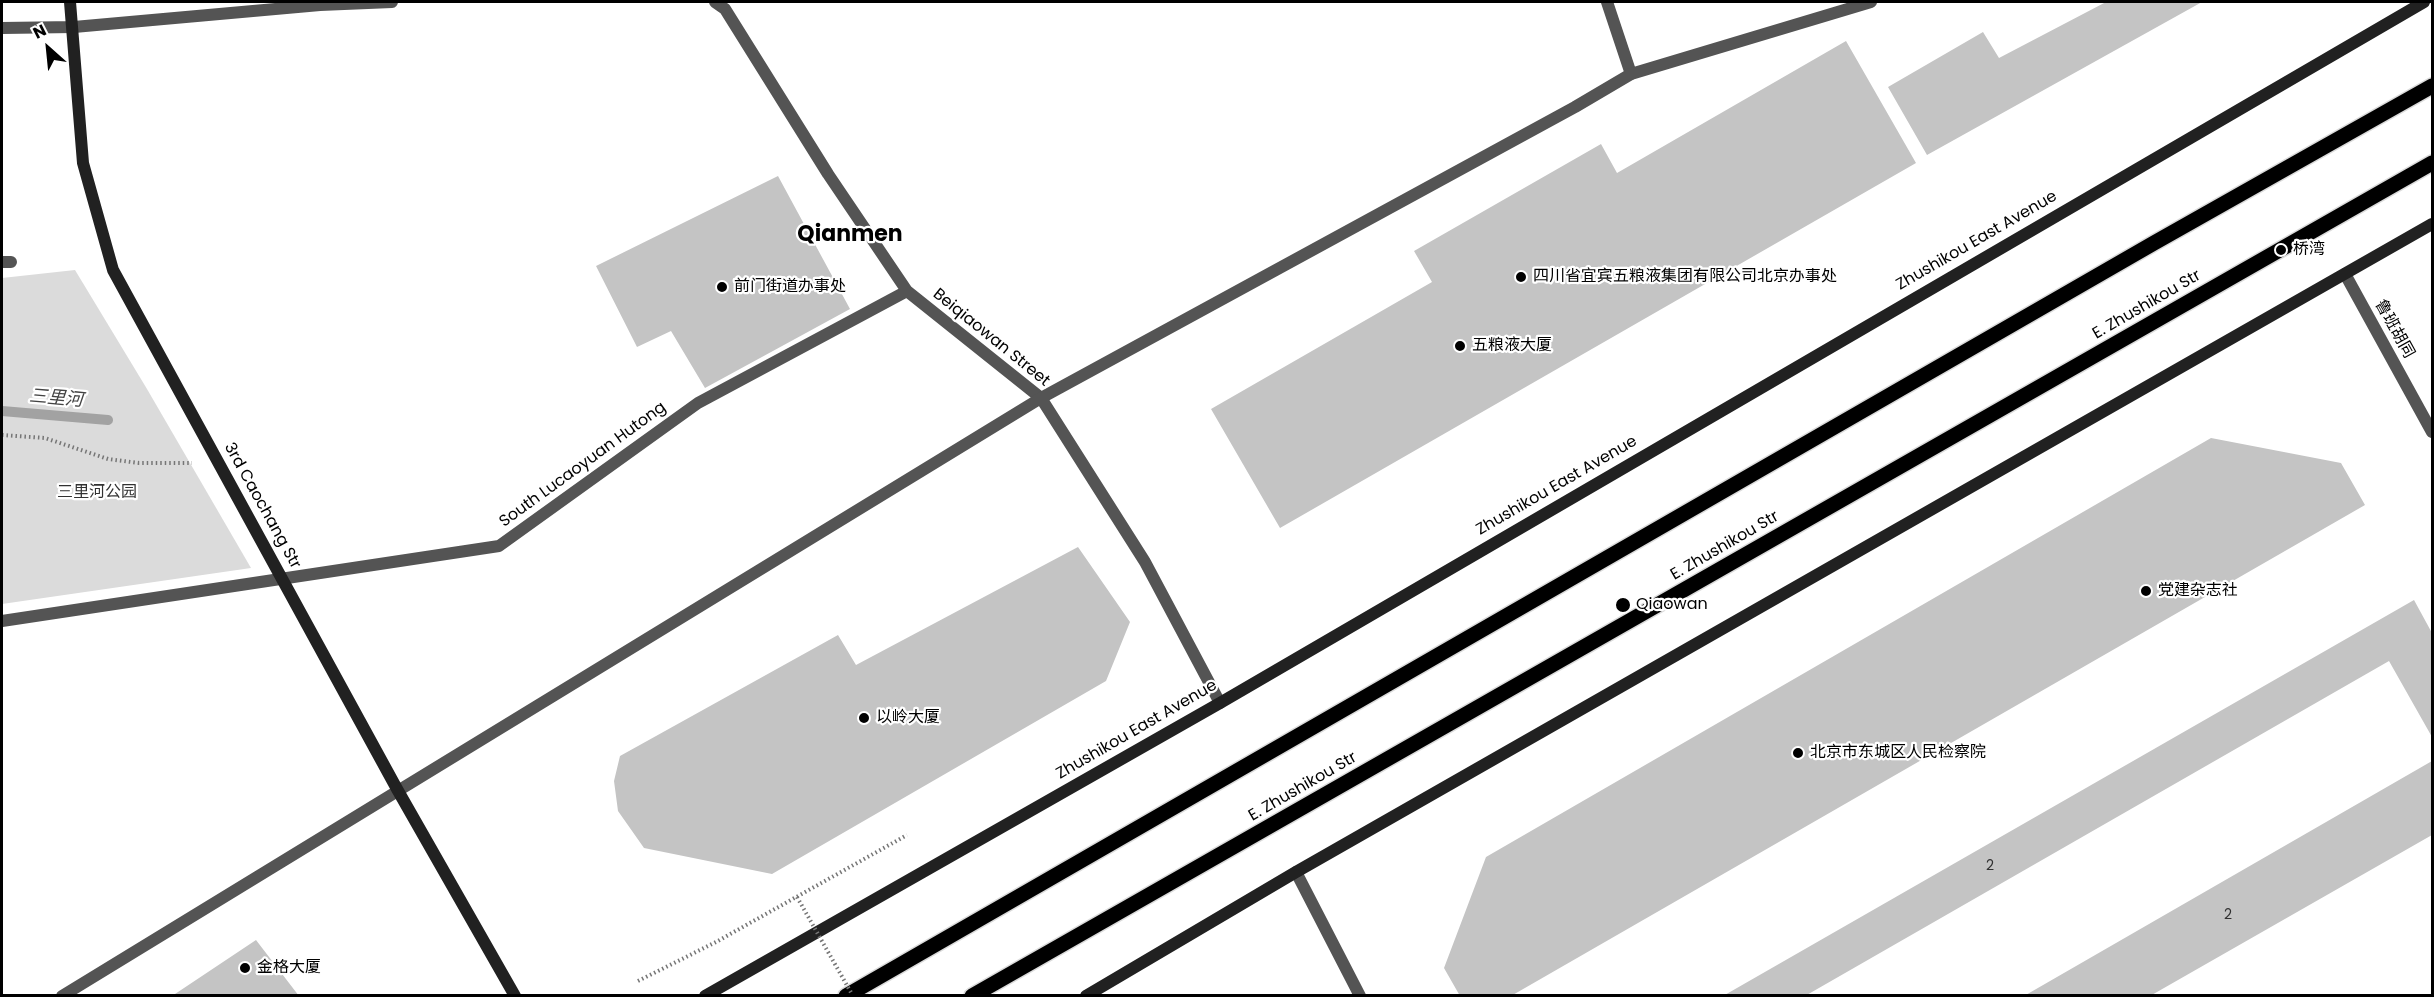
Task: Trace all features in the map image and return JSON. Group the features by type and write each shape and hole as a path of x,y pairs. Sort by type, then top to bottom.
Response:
{"main road":[{"path":"846,996 2144,249 2433,86"},
{"name":"E. Zhushikou Str","path":"972,996 2433,163"}],"street":[{"name":"3rd Caochang Str","path":"70,2 74,27 83,163 113,270 397,789 515,996"},
{"path":"2,28 74,27 320,3 392,2"},
{"path":"1607,2 1631,74"},
{"path":"62,996 397,789 1041,398 1631,74 1871,2"},
{"name":"Zhushikou East Avenue","path":"705,996 1220,703 2424,2"},
{"name":"Beiqiaowan Street","path":"723,3 828,174 908,291 1041,398 1145,562 1220,703"},
{"path":"1086,996 1296,872 2433,224"},
{"name":"鲁班胡同","path":"2345,274 2433,432"},
{"name":"South Lucaoyuan Hutong","path":"2,621 499,546 698,403 908,291"},
{"path":"1296,872 1360,996"}],"path":[{"path":"2,435 45,438 108,459 139,463 219,463"},
{"path":"638,981 716,942 907,835"},
{"path":"797,897 853,996"}],"green space":[{"name":"三里河公园","path":"75,270 251,568 2,604 2,278"}],"building":[{"path":"2106,2 2202,2 1927,155 1888,87 1983,32 1999,58"},
{"name":"五粮液大厦","path":"1846,41 1916,163 1280,528 1211,409 1432,282 1414,251 1601,144 1617,173"},
{"name":"前门街道办事处","path":"778,176 850,309 705,388 671,331 637,347 596,266"},
{"name":"北京市东城区人民检察院","path":"2211,438 2341,463 2365,505 1511,996 1460,996 1444,968 1486,857"},
{"name":"以岭大厦","path":"1078,547 1130,622 1106,681 772,874 644,848 618,811 614,781 620,756 838,635 856,665"},
{"path":"2414,600 2432,633 2432,737 2389,661 1805,996 1723,996"},
{"path":"2432,761 2432,835 2150,996 2024,996"},
{"name":"金格大厦","path":"256,940 299,996 172,996"}],"waterway":[{"name":"三里河","path":"2,411 108,420"}],"place":[{"name":"桥湾","path":"2281,250"},
{"name":"四川省宜宾五粮液集团有限公司北京办事处","path":"1521,277"},
{"name":"前门街道办事处","path":"722,287"},
{"name":"五粮液大厦","path":"1460,346"},
{"name":"党建杂志社","path":"2146,591"},
{"name":"Qiaowan","path":"1623,605"},
{"name":"以岭大厦","path":"864,718"},
{"name":"北京市东城区人民检察院","path":"1798,753"},
{"name":"金格大厦","path":"245,968"}],"district":[{"name":"Qianmen","path":"850,235"}]}
